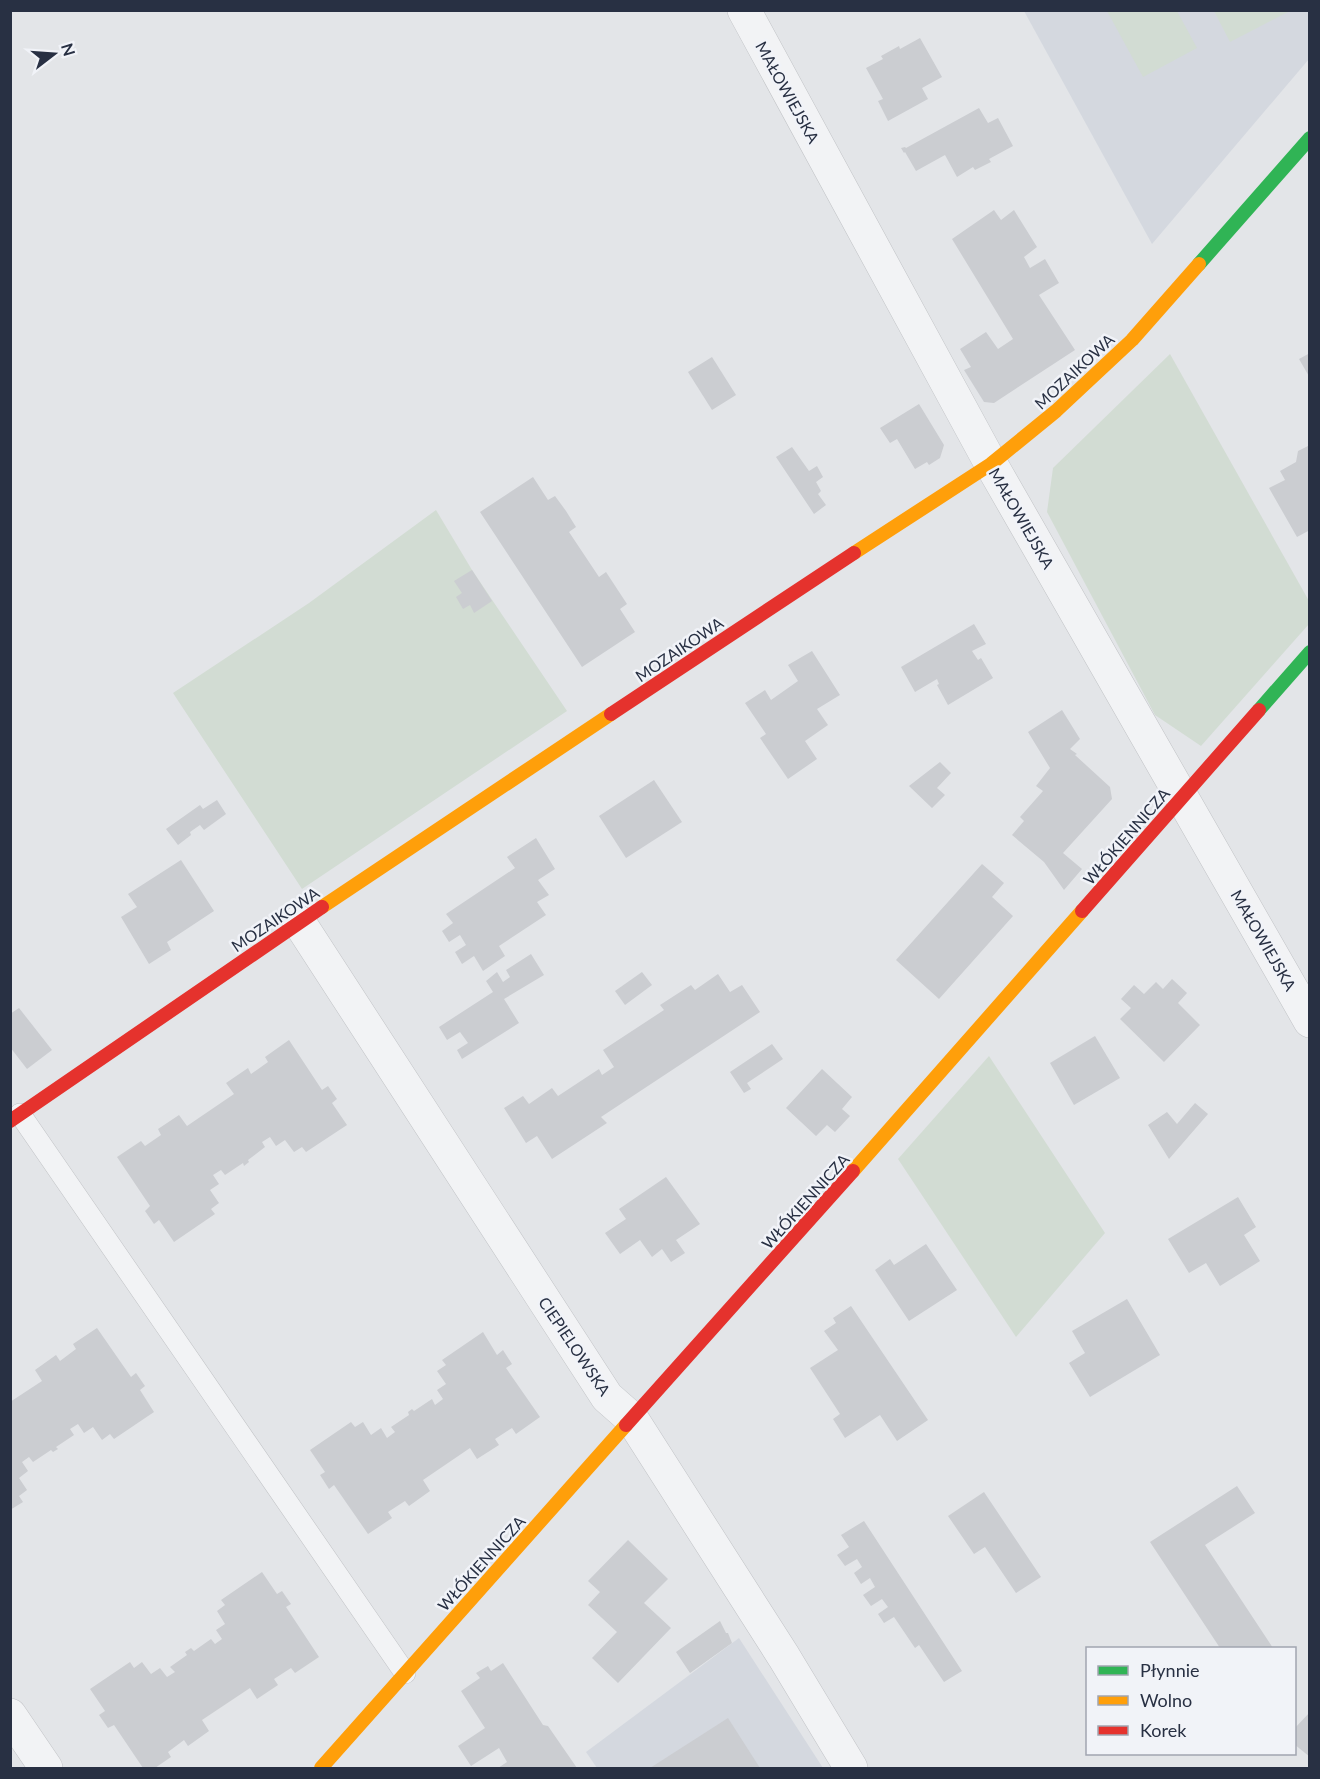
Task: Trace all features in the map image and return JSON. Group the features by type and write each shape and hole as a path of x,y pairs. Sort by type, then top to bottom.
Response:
{"street":[{"name":"MAŁOWIEJSKA","path":"744,10 991,464 1310,1021"},
{"name":"MOZAIKOWA","path":"15,1117 299,922 802,586 991,464 1056,411 1132,340 1310,138"},
{"name":"WŁÓKIENNICZA","path":"321,1768 1310,652"},
{"name":"CIEPIELOWSKA","path":"299,922 607,1397 632,1419 778,1647 851,1768"},
{"path":"10,1715 46,1768"}],"lane":[{"path":"15,1117 405,1672"}],"shaded area":[{"path":"1024,11 1309,11 1309,59 1152,244"},
{"path":"1107,11 1177,11 1197,48 1143,77"},
{"path":"1214,11 1290,11 1230,42"},
{"path":"1170,354 1309,601 1309,624 1201,746 1155,715 1047,512 1053,468"},
{"path":"436,510 472,570 567,711 302,889 173,693 309,603"},
{"path":"989,1056 1105,1233 1016,1337 898,1159"},
{"path":"739,1638 823,1768 597,1768 586,1752"}],"building":[{"path":"920,38 942,77 922,88 928,99 888,121 878,101 883,99 866,68 883,59 881,56 899,46 900,49"},
{"path":"979,108 988,123 998,118 1013,146 989,159 991,162 975,170 973,167 957,177 945,155 916,171 901,148 906,148"},
{"path":"994,210 1001,220 1014,210 1037,247 1024,257 1030,268 1045,259 1059,283 1039,295 1075,350 994,403 984,402 964,370 971,367 960,349 986,332 998,349 1013,339 952,239"},
{"path":"1310,353 1310,378 1299,359"},
{"path":"712,357 736,395 712,410 688,372"},
{"path":"919,404 944,445 940,458 929,465 927,462 915,469 897,439 890,443 880,428"},
{"path":"1310,445 1310,530 1297,537 1269,488 1285,480 1280,471 1296,462 1298,451"},
{"path":"792,447 809,471 817,466 823,477 816,482 821,491 818,494 826,505 814,514 776,457"},
{"path":"533,477 548,500 555,496 566,511 576,527 569,532 599,577 606,572 627,604 620,609 635,632 582,667 480,512"},
{"path":"472,570 492,601 474,613 470,605 463,609 456,597 462,593 454,581"},
{"path":"974,624 986,644 972,651 978,660 981,658 993,678 948,705 937,685 939,684 937,679 915,692 901,667"},
{"path":"812,651 840,695 817,709 828,725 805,741 817,759 788,779 760,738 766,734 745,703 765,690 771,700 798,681 788,665"},
{"path":"1062,710 1080,739 1070,749 1110,787 1112,799 1063,853 1082,869 1064,890 1044,862 1012,835 1024,821 1020,817 1043,791 1036,786 1050,768 1028,732"},
{"path":"940,762 951,773 937,788 945,795 932,808 909,786"},
{"path":"654,780 682,822 626,858 599,816"},
{"path":"217,800 226,814 204,830 200,825 178,845 166,829 200,805 203,809"},
{"path":"536,838 555,869 538,880 549,895 537,902 546,915 499,946 505,956 483,971 474,956 462,964 455,952 466,945 460,935 449,942 442,931 453,923 446,914 515,868 507,857"},
{"path":"181,860 214,911 167,942 171,950 149,964 121,917 137,907 128,894"},
{"path":"982,864 1004,883 992,897 1013,916 939,999 896,960"},
{"path":"531,954 544,975 504,999 519,1023 462,1059 457,1050 468,1043 460,1032 447,1040 439,1027 493,992 486,981 497,972 503,982 510,977 506,970"},
{"path":"642,972 652,985 625,1005 615,991"},
{"path":"718,974 730,992 742,985 760,1012 601,1117 607,1123 552,1159 537,1136 526,1143 504,1108 523,1096 529,1104 552,1088 558,1096 599,1069 602,1075 614,1067 603,1050 664,1010 660,1005 691,985 695,990"},
{"path":"1172,979 1187,993 1178,1003 1200,1025 1164,1062 1120,1019 1131,1008 1121,999 1134,985 1144,994 1156,982 1163,989"},
{"path":"19,1008 52,1050 27,1069 10,1047 10,1014"},
{"path":"1095,1036 1120,1078 1074,1105 1050,1063"},
{"path":"289,1040 322,1090 328,1086 337,1099 332,1103 347,1125 306,1152 302,1147 294,1152 285,1140 276,1146 270,1137 262,1142 265,1147 244,1166 243,1163 225,1175 221,1170 213,1175 219,1184 210,1190 219,1203 211,1209 215,1214 174,1242 159,1220 154,1224 145,1211 150,1206 117,1157 141,1141 145,1146 161,1135 158,1129 179,1115 187,1126 234,1094 226,1083 248,1068 251,1074 268,1062 265,1057"},
{"path":"772,1044 783,1059 747,1083 751,1089 744,1093 730,1072"},
{"path":"822,1069 852,1097 842,1109 850,1116 835,1132 827,1125 816,1136 786,1108"},
{"path":"1195,1103 1208,1114 1169,1159 1148,1125 1167,1112 1177,1124"},
{"path":"666,1177 700,1224 676,1240 685,1253 671,1262 662,1249 652,1257 640,1240 620,1254 605,1233 626,1219 619,1209"},
{"path":"1238,1197 1256,1227 1244,1235 1260,1261 1220,1286 1206,1263 1189,1273 1168,1239"},
{"path":"926,1244 957,1290 909,1321 875,1270 890,1259 894,1265"},
{"path":"1127,1299 1160,1355 1090,1397 1069,1363 1085,1353 1072,1331"},
{"path":"851,1306 928,1420 897,1441 880,1415 845,1438 833,1419 840,1414 810,1368 838,1350 824,1331 836,1323 833,1318"},
{"path":"97,1328 131,1377 136,1373 145,1386 140,1390 154,1412 114,1439 110,1434 102,1440 93,1427 84,1433 78,1424 70,1429 74,1435 56,1447 58,1449 53,1452 51,1450 33,1462 29,1457 22,1462 28,1471 19,1478 27,1490 19,1496 23,1502 10,1510 10,1402 42,1381 35,1370 56,1355 60,1361 76,1349 73,1344"},
{"path":"483,1332 497,1355 503,1350 512,1364 506,1368 540,1417 516,1434 512,1428 495,1439 499,1445 477,1459 470,1448 423,1480 430,1491 409,1506 405,1501 388,1512 392,1518 368,1534 334,1485 329,1489 320,1475 325,1472 310,1450 351,1422 355,1427 363,1422 371,1435 381,1428 387,1438 395,1432 391,1427 409,1415 408,1412 412,1409 414,1411 432,1399 435,1405 443,1399 437,1390 446,1384 437,1371 446,1365 442,1360"},
{"path":"1237,1486 1255,1513 1205,1545 1272,1647 1219,1647 1150,1542"},
{"path":"984,1492 1041,1577 1016,1593 985,1547 974,1554 948,1516"},
{"path":"864,1521 962,1671 944,1682 919,1645 915,1648 894,1617 884,1623 878,1614 888,1607 882,1599 871,1606 863,1595 875,1587 870,1578 861,1584 854,1573 862,1567 857,1559 845,1566 837,1555 849,1547 841,1535"},
{"path":"628,1540 668,1579 644,1603 671,1628 618,1683 592,1658 617,1632 588,1605 600,1592 588,1581"},
{"path":"262,1572 277,1594 282,1591 291,1604 286,1607 319,1657 295,1673 291,1668 274,1679 278,1685 257,1699 250,1688 202,1720 209,1731 188,1746 184,1740 168,1752 171,1757 155,1768 143,1768 114,1725 108,1728 99,1715 105,1711 90,1689 130,1662 134,1668 142,1662 151,1674 160,1668 167,1677 175,1672 170,1667 187,1655 185,1652 191,1648 194,1651 211,1639 215,1644 222,1639 216,1630 225,1624 217,1611 225,1605 221,1600"},
{"path":"720,1621 732,1643 690,1673 676,1652"},
{"path":"503,1663 543,1725 548,1726 577,1768 498,1768 507,1762 499,1748 471,1766 458,1746 485,1728 461,1691 480,1678 476,1673 488,1666 491,1671"},
{"path":"1310,1712 1310,1757 1296,1746 1296,1727"},
{"path":"728,1718 760,1768 650,1768"}],"traffic: fast":[{"path":"1199,264 1310,138"},
{"path":"1259,710 1310,652"}],"traffic: slow":[{"path":"854,553 991,464 1056,411 1132,340 1199,264"},
{"path":"322,907 611,714"},
{"path":"853,1171 1082,911"},
{"path":"321,1768 626,1425"}],"traffic: jam":[{"path":"611,714 854,553"},
{"path":"1082,911 1259,710"},
{"path":"10,1121 322,907"},
{"path":"626,1425 853,1171"}]}
